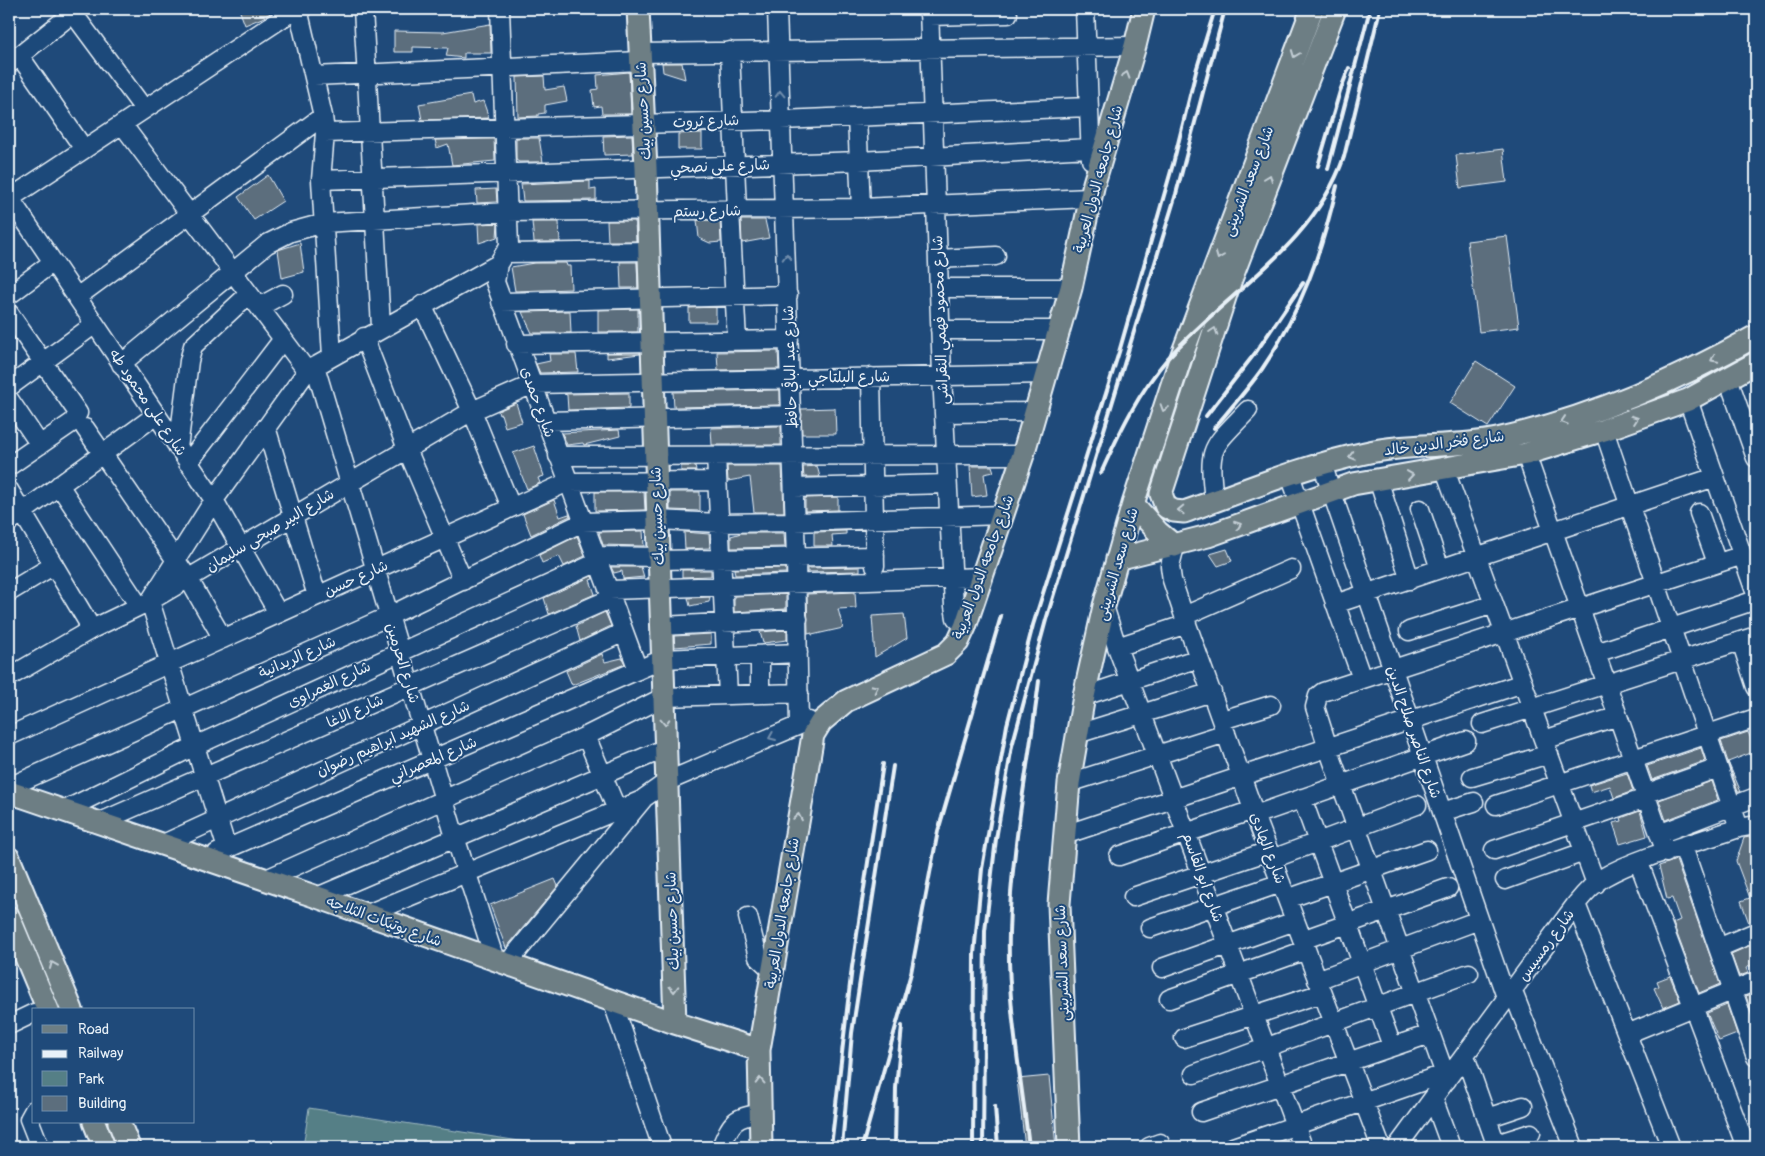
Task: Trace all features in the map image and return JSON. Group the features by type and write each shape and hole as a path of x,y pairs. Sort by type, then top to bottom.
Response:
{"main road":[{"name":"شارع حسين بيك","path":"638,9 649,250 675,1023"},
{"name":"شارع جامعه الدول العربية","path":"761,1147 759,1050 813,735 821,722 833,710 846,702 946,654 958,642 965,628 1023,456 1071,288 1092,191 1135,46 1144,9"},
{"name":"شارع سعد الشربينى","path":"1069,1147 1059,904 1069,783 1084,696 1104,606 1180,360 1312,9"},
{"name":"شارع سعد الشربينى","path":"1161,494 1230,282 1334,9"},
{"name":"شارع فخر الدين خالد","path":"1161,494 1166,507 1174,511 1184,512 1322,464 1366,452 1495,439 1552,425 1608,407 1663,385 1756,336"},
{"path":"1180,360 1202,366"},
{"name":"شارع فخر الدين خالد","path":"1118,559 1175,546 1208,536 1330,490 1378,479 1445,470 1526,454 1604,430 1688,400 1756,362"},
{"path":"1134,504 1158,532 1175,546"},
{"name":"شارع بوتيكات الثلاجه","path":"9,792 264,880 317,896 365,915 675,1023 759,1050"},
{"path":"9,858 71,1008"},
{"path":"9,917 41,1008"},
{"path":"95,1124 104,1147"},
{"path":"120,1124 129,1147"}],"street":[{"path":"9,198 297,9 324,124 321,180 332,356"},
{"path":"363,9 381,327"},
{"name":"شارع حمدى","path":"500,9 509,246 502,259 495,282 516,344 638,670"},
{"name":"شارع عبد الباقي حافظ","path":"777,9 784,164 800,725"},
{"path":"1084,9 1092,191"},
{"path":"84,149 14,60 73,10 144,109"},
{"path":"929,13 1008,14"},
{"name":"شارع محمود فهمي النقراشى","path":"929,13 940,330 952,578 954,612 956,618 965,628"},
{"path":"314,76 730,51 931,47 1135,46"},
{"path":"730,51 735,166 734,210 737,340"},
{"name":"شارع ثروت","path":"324,124 370,131 781,120 1088,107"},
{"path":"857,117 861,208"},
{"name":"شارع الحرمين","path":"122,124 283,339 311,368 376,570 466,873 501,962"},
{"path":"77,297 190,214 324,124"},
{"name":"شارع على نصحي","path":"321,180 859,161 1090,148"},
{"name":"شارع رستم","path":"121,364 232,271 280,237 324,223 507,212 647,212 936,205 1092,191"},
{"name":"شارع على محمود طه","path":"9,198 214,500 239,548 278,613"},
{"path":"145,603 176,562 214,500 311,368 502,259 649,250"},
{"path":"938,259 996,256"},
{"path":"9,294 53,262"},
{"path":"939,288 1071,288"},
{"path":"178,448 189,361 193,346 254,300 283,294"},
{"path":"501,302 788,295"},
{"path":"422,305 472,411 511,507"},
{"path":"9,313 78,413 73,422 9,466"},
{"path":"9,387 96,324"},
{"path":"940,330 1059,330"},
{"path":"364,337 407,449 463,581"},
{"path":"188,463 283,339"},
{"path":"516,344 789,340"},
{"name":"شارع البلتاجي","path":"532,384 1046,374"},
{"path":"871,377 876,581"},
{"path":"1728,378 1756,458"},
{"name":"شارع البير صبحى سليمان","path":"9,677 92,629 145,603 472,411 532,384"},
{"path":"9,399 40,445"},
{"path":"1688,400 1756,594"},
{"path":"1214,501 1210,463 1212,450 1248,410"},
{"path":"944,413 1035,412"},
{"path":"16,516 156,415"},
{"path":"546,421 792,415"},
{"path":"85,428 188,578 223,639"},
{"path":"266,428 317,596"},
{"path":"1604,430 1731,807 1748,827"},
{"path":"1526,454 1659,834 1674,850 1718,948 1756,1057"},
{"path":"558,456 1023,456"},
{"path":"716,456 728,695"},
{"name":"شارع الناصر صلاح الدين","path":"1322,464 1479,920 1574,1147"},
{"path":"1445,470 1596,884"},
{"path":"1290,475 1362,679"},
{"path":"1335,604 1715,477"},
{"path":"1378,479 1410,580"},
{"name":"شارع حسن","path":"9,736 568,482 717,481"},
{"path":"794,488 947,484"},
{"path":"59,485 145,603 170,663 226,849"},
{"path":"9,490 16,516 54,565 92,629"},
{"path":"1420,509 1440,569"},
{"path":"1699,513 1717,563"},
{"path":"584,522 658,520 719,523 795,522 1002,516"},
{"name":"شارع الريدانية","path":"9,787 389,616 584,522"},
{"name":"شارع الهادى","path":"1175,546 1170,566 1172,580 1254,812 1364,1102 1375,1145"},
{"path":"1233,1147 1364,1102 1446,1077 1370,870 1328,748 1315,708 1318,696 1323,692 1362,679 1743,555"},
{"path":"597,559 721,560 875,556"},
{"name":"شارع الغمراوى","path":"63,811 195,746 597,559"},
{"path":"9,592 54,565"},
{"path":"1117,647 1186,620 1291,569"},
{"path":"611,594 660,588 982,577"},
{"name":"شارع الاغا","path":"98,823 410,687 611,594"},
{"path":"1596,653 1756,600"},
{"path":"1409,631 1494,604"},
{"name":"شارع ابو القاسم","path":"1104,606 1117,647 1303,1147"},
{"path":"662,626 798,619"},
{"name":"شارع الشهيد ابراهيم رضوان","path":"161,845 624,632"},
{"path":"1482,724 1749,638 1756,687"},
{"path":"663,659 798,653"},
{"path":"760,655 760,694"},
{"path":"1084,696 1200,658"},
{"name":"شارع المعصراني","path":"202,859 663,659"},
{"path":"1064,835 1523,683"},
{"path":"1077,734 1212,692"},
{"path":"264,880 586,736 664,697 799,693"},
{"path":"1069,783 1157,755 1271,704"},
{"path":"365,915 617,810 644,798 668,781 833,710"},
{"path":"1472,777 1618,716"},
{"path":"1496,805 1756,718"},
{"path":"586,736 617,810"},
{"path":"1119,856 1186,833 1302,798 1466,741"},
{"path":"317,896 666,748"},
{"path":"1494,850 1646,796 1718,768"},
{"path":"501,962 644,798"},
{"path":"1302,798 1392,1046"},
{"path":"1659,834 1756,798"},
{"path":"1442,812 1474,802"},
{"path":"1133,897 1201,874 1318,842 1416,805"},
{"name":"شارع رمسيس","path":"1397,1147 1446,1077 1465,1056 1576,904 1596,884 1605,877 1639,863 1748,827"},
{"path":"1150,928 1214,906 1333,883 1427,850"},
{"path":"1505,880 1584,852"},
{"path":"1639,863 1746,1147"},
{"path":"1169,999 1239,974 1347,924 1448,888"},
{"path":"1576,904 1671,1147"},
{"path":"748,918 758,957 773,971"},
{"path":"1184,1038 1254,1015 1320,986 1362,964 1479,920"},
{"path":"1162,968 1295,921"},
{"path":"1718,948 1756,932"},
{"path":"1194,1074 1470,973"},
{"path":"1628,1034 1756,981"},
{"path":"612,1000 662,1147"},
{"path":"9,1025 32,1015"},
{"path":"1201,1112 1430,1034"},
{"path":"1465,1056 1496,1146 1531,1133"},
{"path":"1433,1098 1451,1147"},
{"path":"1486,1118 1523,1106"},
{"path":"32,1113 29,1118 40,1147"},
{"path":"721,1147 735,1120 743,1115 761,1114"}],"green space":[{"path":"309,1108 545,1145 545,1147 303,1147"}],"building":[{"path":"239,9 277,9 245,25"},
{"path":"490,24 491,53 464,53 464,58 446,56 448,48 413,47 413,52 394,52 394,31 443,32"},
{"path":"662,63 682,63 685,79 663,72"},
{"path":"629,72 631,114 602,114 601,106 594,107 592,90 598,89 597,75"},
{"path":"544,76 545,90 564,87 567,101 545,105 545,113 538,114 538,116 518,117 517,77"},
{"path":"471,95 473,104 483,101 489,118 422,120 419,104"},
{"path":"702,133 702,149 678,149 678,134"},
{"path":"632,135 633,154 604,155 603,136"},
{"path":"516,138 539,138 543,162 519,162 516,160"},
{"path":"494,139 495,161 452,165 448,144 437,148 435,140"},
{"path":"1503,149 1507,182 1460,188 1456,155"},
{"path":"268,175 283,201 254,220 238,197"},
{"path":"590,181 590,190 596,189 596,200 523,201 521,184"},
{"path":"496,189 497,202 477,203 476,190"},
{"path":"697,220 720,220 721,242 710,243 699,238"},
{"path":"741,220 765,220 769,238 742,243"},
{"path":"607,221 635,221 636,241 608,241"},
{"path":"532,222 559,222 560,242 534,242"},
{"path":"498,223 497,237 479,243 478,224"},
{"path":"1507,236 1519,327 1479,332 1467,241"},
{"path":"300,243 304,272 282,278 278,250"},
{"path":"620,262 637,262 638,288 621,288"},
{"path":"534,263 566,263 567,266 570,266 571,289 515,291 511,267"},
{"path":"716,307 716,322 689,322 689,308"},
{"path":"638,309 638,332 598,332 598,310"},
{"path":"570,311 571,333 532,333 522,312"},
{"path":"778,351 779,369 718,370 717,352"},
{"path":"607,353 640,353 640,354 607,358"},
{"path":"549,354 576,354 578,372 540,373 536,364 550,361"},
{"path":"1476,361 1515,386 1488,427 1450,403"},
{"path":"780,390 780,405 674,407 673,392"},
{"path":"629,393 629,408 568,410 567,395 564,394"},
{"path":"516,403 522,422 505,427 501,414 499,415 498,411"},
{"path":"835,408 836,434 802,434 801,409"},
{"path":"781,426 781,445 712,445 711,428"},
{"path":"619,430 620,436 584,445 583,443 567,445 562,433"},
{"path":"534,446 544,476 538,478 540,483 527,489 513,453"},
{"path":"681,466 695,466 696,471 681,471"},
{"path":"727,466 782,466 784,512 754,512 750,477 728,481"},
{"path":"817,466 820,477 804,477 803,467"},
{"path":"970,466 992,466 994,472 984,474 987,495 972,497"},
{"path":"595,492 644,492 645,510 595,511"},
{"path":"670,492 700,492 700,511 670,510"},
{"path":"838,497 838,510 805,511 805,498"},
{"path":"554,500 560,517 569,514 570,516 531,535 523,514"},
{"path":"643,531 644,546 603,545 599,532"},
{"path":"846,531 846,534 832,535 833,546 814,546 814,532"},
{"path":"684,532 709,534 710,548 685,549"},
{"path":"741,533 784,533 785,547 731,548 731,536"},
{"path":"577,536 585,556 564,566 559,556 542,563 539,555"},
{"path":"1227,549 1232,561 1218,566 1210,554"},
{"path":"611,567 641,567 644,577 623,579 622,571 614,573"},
{"path":"860,567 860,571 807,572 807,568"},
{"path":"786,568 786,573 735,575 734,569"},
{"path":"682,570 711,570 711,576 682,577"},
{"path":"592,576 593,579 590,580 595,594 549,614 544,598"},
{"path":"855,592 856,608 838,609 843,628 812,635 812,633 808,634 807,594"},
{"path":"786,594 786,609 734,612 734,596"},
{"path":"710,597 709,602 690,606 688,598"},
{"path":"605,612 611,626 580,641 576,626"},
{"path":"904,614 907,638 875,657 872,616"},
{"path":"787,630 787,640 763,643 760,632"},
{"path":"711,634 711,644 675,647 674,636"},
{"path":"602,654 605,662 622,658 625,664 572,685 566,671"},
{"path":"1748,732 1756,751 1728,762 1721,741"},
{"path":"1701,748 1705,761 1652,780 1647,766"},
{"path":"1728,762 1741,792 1738,792"},
{"path":"1627,773 1633,791 1614,798 1610,786 1591,792 1589,785"},
{"path":"1712,781 1718,800 1666,820 1659,800"},
{"path":"1640,811 1647,836 1620,844 1613,823 1622,821 1621,818"},
{"path":"1756,836 1756,922 1749,923 1741,901 1750,898 1736,861 1744,838"},
{"path":"1676,860 1720,984 1699,993 1673,923 1680,920 1672,898 1667,899 1659,866"},
{"path":"555,879 558,886 506,948 490,905"},
{"path":"1756,943 1756,963 1746,968 1748,973 1739,976 1731,954"},
{"path":"1670,976 1680,1001 1663,1008 1654,988 1659,986 1657,981"},
{"path":"1755,993 1756,996 1756,1025 1746,996"},
{"path":"1727,1005 1737,1034 1719,1041 1707,1013"},
{"path":"1049,1076 1056,1147 1025,1147 1017,1079"}],"railway":[{"path":"973,1147 974,954 982,869 1007,725 1033,625 1119,352 1173,164 1196,71 1215,9"},
{"path":"983,1147 985,931 996,839 1012,746 1046,620 1176,194 1225,9"},
{"path":"1328,169 1370,9"},
{"path":"1101,473 1130,413 1157,371 1192,334 1290,243 1312,217 1330,189 1344,157 1380,9"},
{"path":"1318,166 1340,91 1349,68"},
{"path":"1214,428 1262,369 1288,325 1317,258 1337,186"},
{"path":"1206,416 1256,352 1303,283"},
{"path":"862,1147 911,973 938,831 1001,616"},
{"path":"1029,1147 1012,1013 1009,933 1013,869 1039,681"},
{"path":"831,1147 852,967 883,764"},
{"path":"842,1147 852,1033 893,766"},
{"path":"895,1147 896,1088 902,1026"},
{"path":"995,1106 998,1147"}]}
